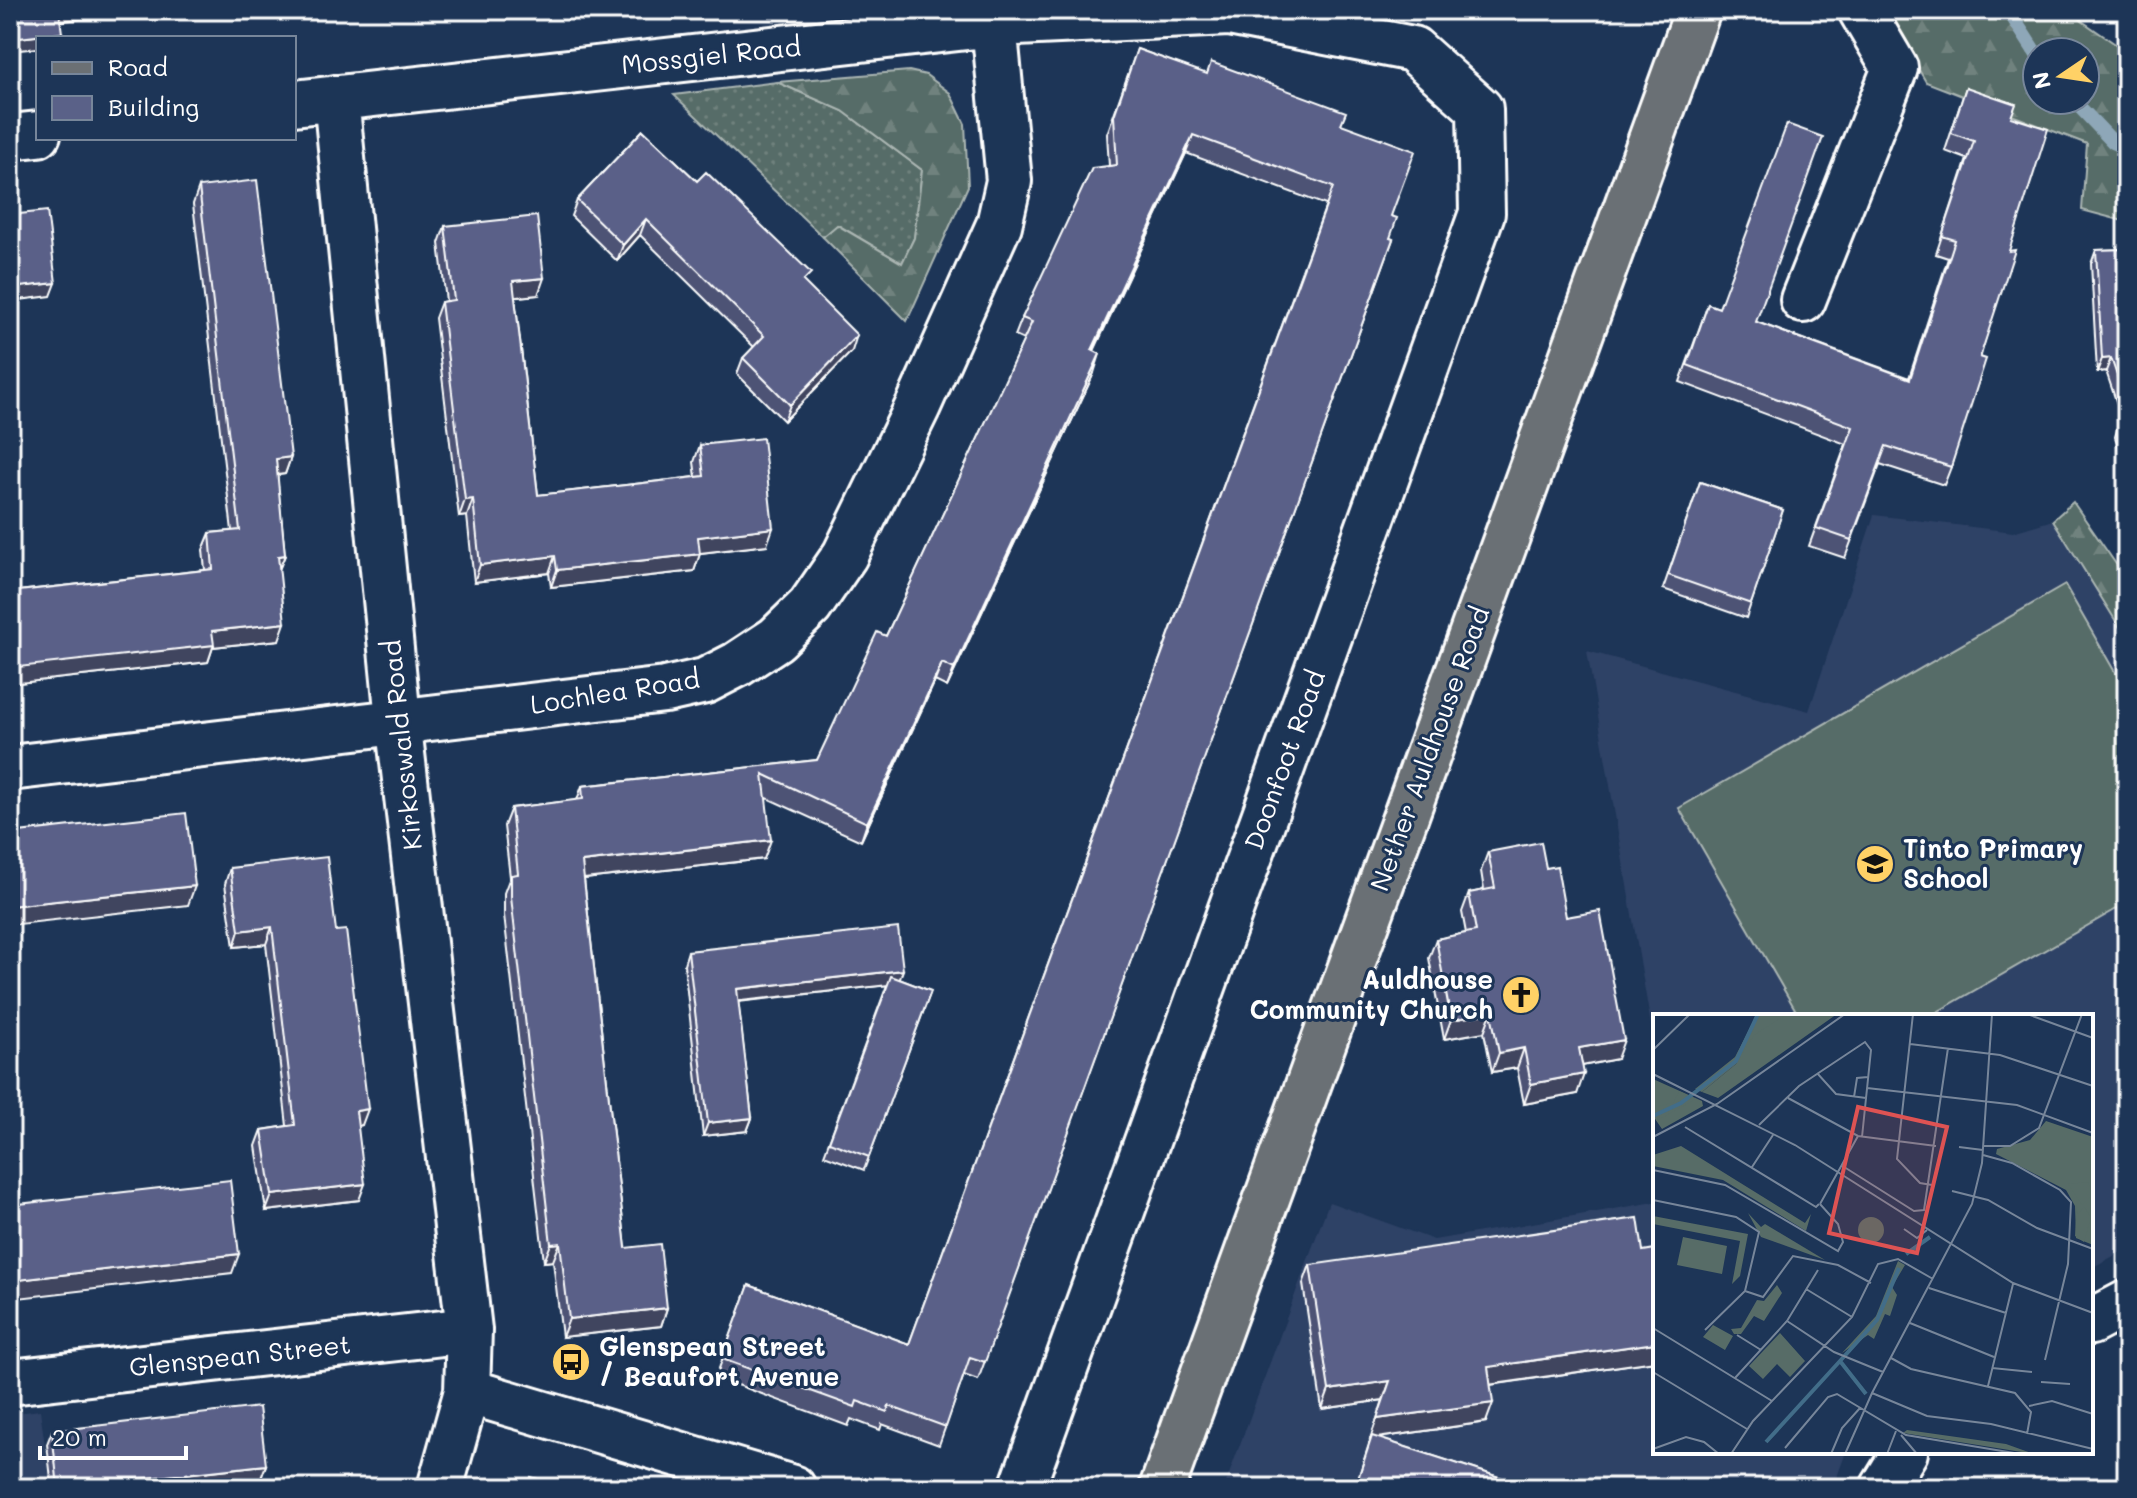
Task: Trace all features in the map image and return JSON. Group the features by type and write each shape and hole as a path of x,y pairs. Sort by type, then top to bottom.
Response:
{"main road":[{"name":"Nether Auldhouse Road","path":"1162,1488 1698,10"}],"street":[{"path":"1803,300 1895,68 1861,10"},
{"name":"Mossgiel Road","path":"315,101 994,24 1229,13 1413,49"},
{"name":"Lochlea Road","path":"10,768 398,719 612,698 705,681 776,639 810,606 845,555 918,406 999,225 1009,181 994,24"},
{"name":"Doonfoot Road","path":"1022,1488 1482,213 1480,109 1413,49"},
{"name":"Kirkoswald Road","path":"315,101 398,719 469,1330 467,1391 440,1488"},
{"path":"10,137 36,134"},
{"path":"2093,1321 2127,1303"},
{"name":"Glenspean Street","path":"10,1382 469,1330"},
{"path":"467,1391 793,1488"},
{"path":"1883,1488 1904,1454"}],"shaded area":[{"name":"Tinto Primary School","path":"1874,515 2013,532 2053,520 2127,639 2127,1249 2093,1267 2093,1014 1653,1014 1653,1037 1587,651 1809,711"},
{"path":"1329,1202 1434,1240 1653,1202 1653,1454 1845,1454 1833,1488 1224,1488"},
{"path":"40,1410 51,1488 10,1488 10,1414"}],"green space":[{"path":"1884,10 2073,10 2082,21 2124,50 2119,79 2127,82 2127,222 2082,210 2087,144 1926,82"},
{"path":"909,71 926,75 950,93 965,124 968,186 907,321 823,237 837,225 902,263 914,238 922,170 843,111 777,82"},
{"path":"777,82 843,111 922,170 914,238 902,263 838,225 823,237 674,95"},
{"path":"2073,502 2127,580 2127,639 2053,520"},
{"path":"2065,585 2127,693 2127,903 1933,1014 1798,1014 1679,808"}],"building":[{"path":"10,10 59,10 62,33 10,39"},
{"path":"1137,49 1207,74 1211,62 1346,112 1341,124 1415,151 1391,216 1397,218 1390,238 1393,239 985,1362 970,1357 946,1427 889,1406 887,1412 857,1401 855,1407 722,1359 749,1285 909,1344 1333,187 1193,135 1092,350 1100,354 954,669 942,663 867,823 763,774 771,840 582,862 626,1248 660,1244 667,1308 569,1319 560,1243 551,1244 511,897 511,875 518,874 511,808 583,799 582,786 817,760 877,632 886,636 1032,322 1022,318 1092,168 1117,165 1114,116"},
{"path":"1966,87 2016,104 2011,117 2048,129 2009,251 2015,250 1980,357 1986,359 1951,467 1886,446 1851,540 1816,528 1853,427 1687,365 1708,304 1719,308 1787,124 1823,137 1756,322 1910,379 1955,240 1942,236 1974,141 1951,133"},
{"path":"643,130 697,181 706,172 811,273 803,281 857,335 790,405 743,358 764,336 646,219 623,245 577,200"},
{"path":"257,180 291,457 276,459 285,555 278,556 285,623 212,631 214,645 10,668 10,592 213,569 210,533 240,530 199,187"},
{"path":"47,211 56,283 10,288 10,215"},
{"path":"537,216 544,278 513,281 538,495 704,476 700,445 763,438 773,528 698,537 700,554 557,570 555,556 480,565 473,499 465,500 441,302 454,300 445,226"},
{"path":"2127,249 2127,405 2111,358 2102,359 2096,250"},
{"path":"2127,420 2127,445 2119,423"},
{"path":"1700,482 1783,510 1751,604 1668,575"},
{"path":"186,813 195,886 10,906 10,833"},
{"name":"Auldhouse Community Church","path":"1541,842 1546,868 1557,866 1566,917 1600,911 1624,1040 1579,1048 1584,1074 1531,1084 1524,1048 1499,1053 1491,1013 1451,1020 1436,939 1476,931 1469,893 1495,888 1488,852"},
{"path":"327,857 336,931 346,930 368,1109 356,1111 365,1184 272,1195 262,1130 295,1125 272,927 239,931 230,868"},
{"path":"898,928 903,970 737,989 752,1118 708,1123 688,951"},
{"path":"891,976 931,991 869,1157 829,1142"},
{"path":"230,1180 239,1254 10,1281 10,1205"},
{"path":"1638,1218 1643,1251 1653,1249 1653,1343 1488,1367 1493,1403 1377,1419 1390,1381 1329,1390 1310,1265"},
{"path":"259,1407 266,1465 58,1488 52,1431"},
{"path":"1372,1436 1533,1488 1355,1488"},
{"path":"531,1477 570,1488 528,1488"}],"waterway":[{"path":"2008,10 2025,36"},
{"path":"2088,116 2113,142 2127,148"}],"place":[{"name":"Tinto Primary School","path":"1875,864"},
{"name":"Auldhouse Community Church","path":"1521,995"},
{"name":"Glenspean Street / Beaufort Avenue","path":"571,1362"}]}
